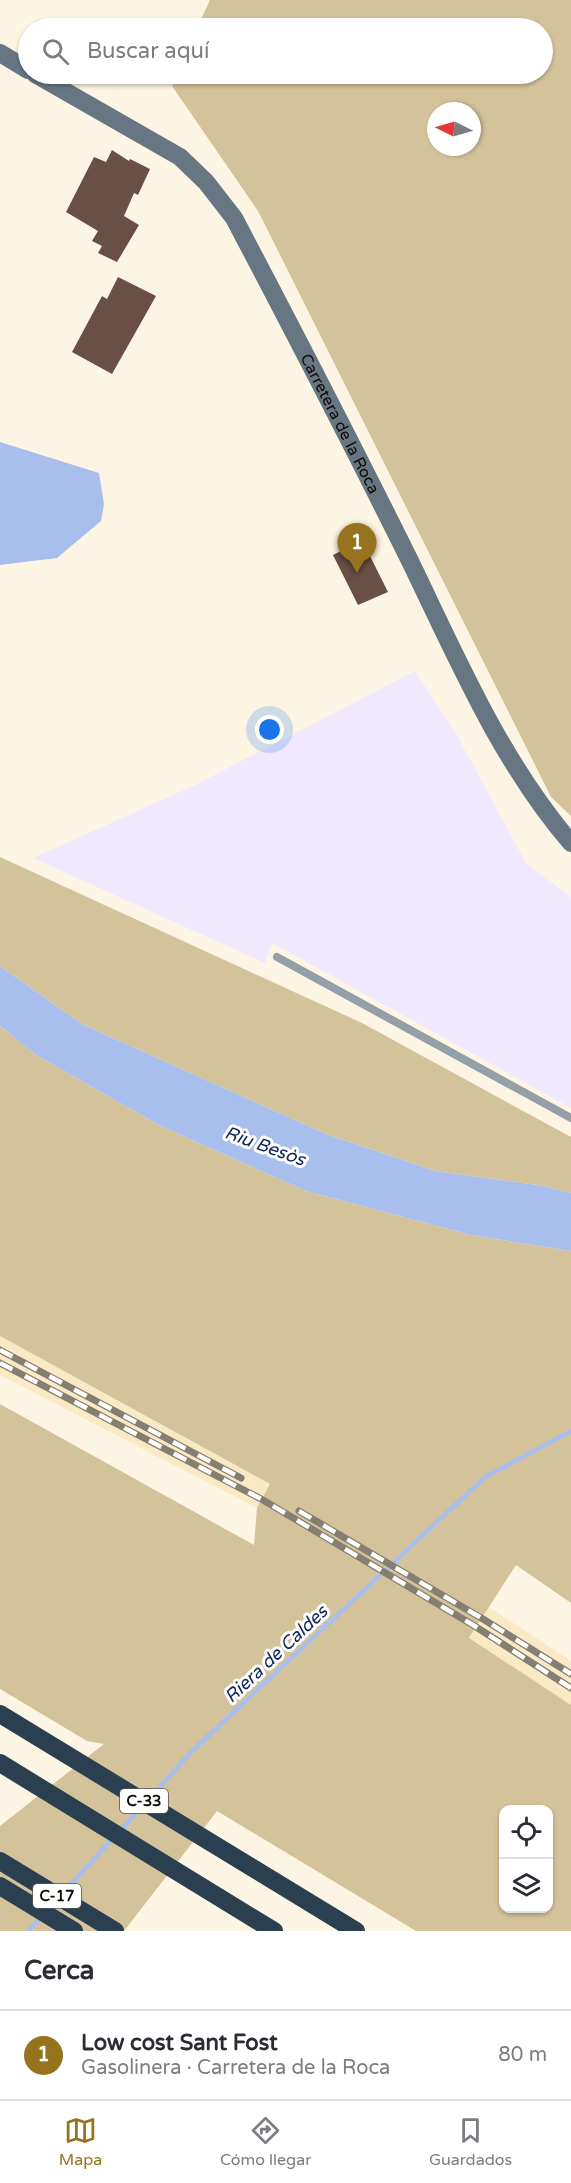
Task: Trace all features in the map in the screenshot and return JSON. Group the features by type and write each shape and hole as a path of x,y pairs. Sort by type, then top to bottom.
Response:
{"highway":[{"name":"C-33","path":"0,1713 356,1931"},
{"name":"C-33","path":"4,1766 274,1931"},
{"name":"C-17","path":"0,1861 115,1931"},
{"name":"C-17","path":"0,1886 74,1931"}],"street":[{"path":"0,54 18,64"},
{"name":"Carretera de la Roca","path":"52,84 180,158 206,182 228,209 335,410 472,687 508,754 529,790 571,843"}],"lane":[{"path":"277,957 571,1118"}],"shaded area":[{"path":"210,0 571,0 571,816 551,797 258,211 172,86 173,84 553,84 553,18 202,18"},
{"path":"415,671 458,737 526,863 571,897 571,1108 272,943 265,963 33,858 193,786"},
{"path":"0,857 362,1023 571,1137 571,1193 538,1185 435,1171 326,1134 82,1024 0,966"},
{"path":"0,1026 36,1055 159,1125 306,1191 471,1235 571,1251 571,1603 516,1565 469,1638 571,1705 571,1931 416,1931 217,1811 124,1931 0,1931 0,1826 104,1744 87,1741 0,1689 0,1404 254,1545 257,1508 270,1484 0,1336"},
{"path":"0,1336 271,1484 257,1508 0,1375"},
{"path":"489,1607 571,1661 571,1705 469,1639"}],"water":[{"path":"0,442 99,473 104,504 101,521 57,558 0,565"},
{"name":"Riu Besòs","path":"0,966 82,1024 326,1134 435,1171 538,1185 571,1193 571,1251 471,1235 306,1191 159,1125 36,1055 0,1026"}],"building":[{"path":"112,150 129,161 130,159 150,169 138,195 134,193 124,216 139,225 117,262 98,253 102,246 92,241 98,231 66,212 94,157 106,162"},
{"path":"118,277 156,296 112,374 72,352 102,296 107,299"},
{"path":"362,540 388,592 358,605 333,555"}],"waterway":[{"name":"Riera de Caldes","path":"148,1800 191,1752 485,1477 571,1431"},
{"name":"Riera de Caldes","path":"120,1831 142,1806"},
{"name":"Riera de Caldes","path":"63,1893 114,1837"},
{"name":"Riera de Caldes","path":"29,1931 41,1917"}],"railway":[{"path":"0,1350 241,1478"},
{"path":"0,1363 263,1500 473,1625 571,1688"},
{"path":"299,1511 483,1619 571,1674"}],"place":[{"name":"Low cost Sant Fost","path":"357,573"}]}
